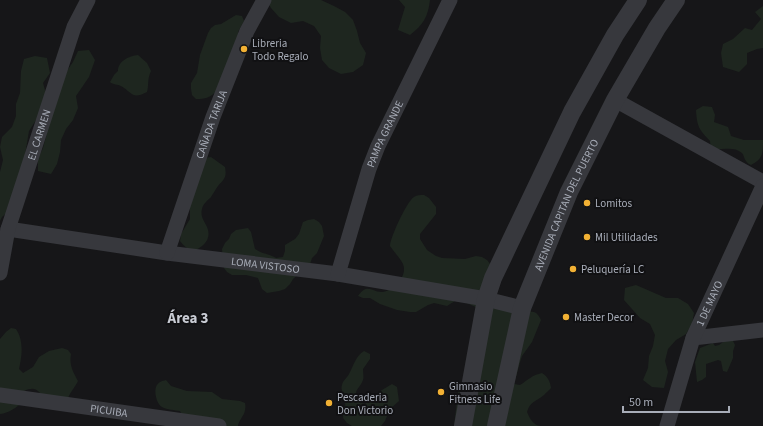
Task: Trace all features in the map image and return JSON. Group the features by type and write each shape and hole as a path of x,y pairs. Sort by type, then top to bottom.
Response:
{"street":[{"name":"EL CARMEN","path":"0,273 8,229 74,27 88,0"},
{"name":"CAÑADA TARIJA","path":"167,253 213,117 247,30 264,0"},
{"path":"463,426 486,299 493,278 572,112 614,35 638,0"},
{"name":"AVENIDA CAPITAN DEL PUERTO","path":"496,426 522,308 569,192 615,100 656,28 676,0"},
{"name":"PAMPA GRANDE","path":"338,274 368,169 446,1"},
{"path":"615,100 763,182"},
{"name":"1 DE MAYO","path":"667,426 693,338 763,186"},
{"name":"LOMA VISTOSO","path":"8,229 167,253 338,274 486,299 522,308"},
{"path":"693,338 763,330"},
{"name":"PICUIBA","path":"0,395 219,426"}],"shaded area":[{"path":"266,0 321,0 345,12 353,20 360,43 366,53 363,65 353,72 341,74 329,68 322,60 320,48 321,36 314,26 303,21 291,23 279,17"},
{"path":"399,0 430,0 428,11 424,20 410,35 398,30 405,7"},
{"path":"763,6 763,48 747,53 747,64 739,72 723,67 721,53 723,44 733,39 745,28 752,30 761,19 755,12"},
{"path":"236,15 242,16 244,21 238,32 238,38 217,90 208,98 196,99 192,95 191,83 197,73 200,55 208,33 215,25 221,24"},
{"path":"89,50 95,60 89,77 76,96 78,108 73,120 66,129 61,140 57,164 51,174 38,171 38,159 46,137 47,125 36,120 29,131 25,155 11,209 2,217 0,221 0,172 3,160 0,147 2,137 12,127 16,116 16,104 20,93 21,71 24,59 35,56 47,58 50,73 43,83 46,94 66,72 78,51"},
{"path":"138,55 147,63 151,71 147,92 133,95 121,86 110,82 118,71 118,67 122,62 128,58"},
{"path":"703,106 712,107 715,115 714,122 728,127 731,136 744,140 763,140 762,155 755,163 751,165 747,162 743,154 735,149 711,149 710,141 701,130 697,120 696,110"},
{"path":"211,157 225,167 226,171 223,180 203,207 202,216 207,227 208,239 201,247 194,251 186,247 180,241 181,234 190,219 190,205 205,158"},
{"path":"424,195 429,198 436,207 436,214 420,234 420,239 427,250 442,258 465,259 476,256 482,257 491,265 479,308 458,299 447,306 434,303 416,312 410,312 397,310 380,304 370,298 358,296 361,292 367,289 379,292 387,291 402,278 404,273 403,264 390,246 391,242 399,220 407,205 414,197"},
{"path":"314,219 322,226 324,236 317,253 312,258 310,264 293,279 285,289 267,293 262,289 258,278 246,275 232,275 224,268 222,249 231,234 236,230 248,228 251,232 255,249 276,258 283,257 285,245 295,239 299,234 303,222"},
{"path":"636,285 666,298 678,298 688,304 694,313 692,324 686,334 676,340 668,349 665,361 668,372 664,388 652,387 643,380 648,368 649,356 655,335 650,324 640,318 624,300 625,288"},
{"path":"496,304 531,310 531,312 537,314 541,320 532,342 522,356 514,384 520,385 533,376 542,373 548,379 551,388 528,408 527,412 534,423 541,426 454,426 458,392 490,314"},
{"path":"11,328 16,329 19,334 21,354 19,369 23,373 33,367 39,357 49,351 62,348 68,350 71,354 72,368 78,381 68,398 43,398 37,390 30,389 24,391 22,403 9,411 0,414 0,339"},
{"path":"726,340 733,341 735,345 733,358 727,372 723,371 721,361 718,360 706,364 706,377 697,382 695,362 700,348 713,343 715,346 719,345"},
{"path":"364,351 370,354 370,359 363,369 363,380 356,392 359,402 365,404 377,393 392,384 397,387 399,401 390,409 381,426 352,426 343,418 345,401 342,390 343,383 357,359"},
{"path":"166,380 171,386 187,391 212,392 222,399 245,403 245,412 238,426 183,426 183,417 180,411 164,408 160,406 157,401 155,392 156,387 159,383"}],"place":[{"name":"Libreria Todo Regalo","path":"244,49"},
{"name":"Lomitos","path":"587,203"},
{"name":"Mil Utilidades","path":"587,237"},
{"name":"Peluquería LC","path":"573,269"},
{"name":"Master Decor","path":"566,317"},
{"name":"Gimnasio Fitness Life","path":"441,392"},
{"name":"Pescaderia Don Victorio","path":"329,403"}],"district":[{"name":"Área 3","path":"188,318"}]}
